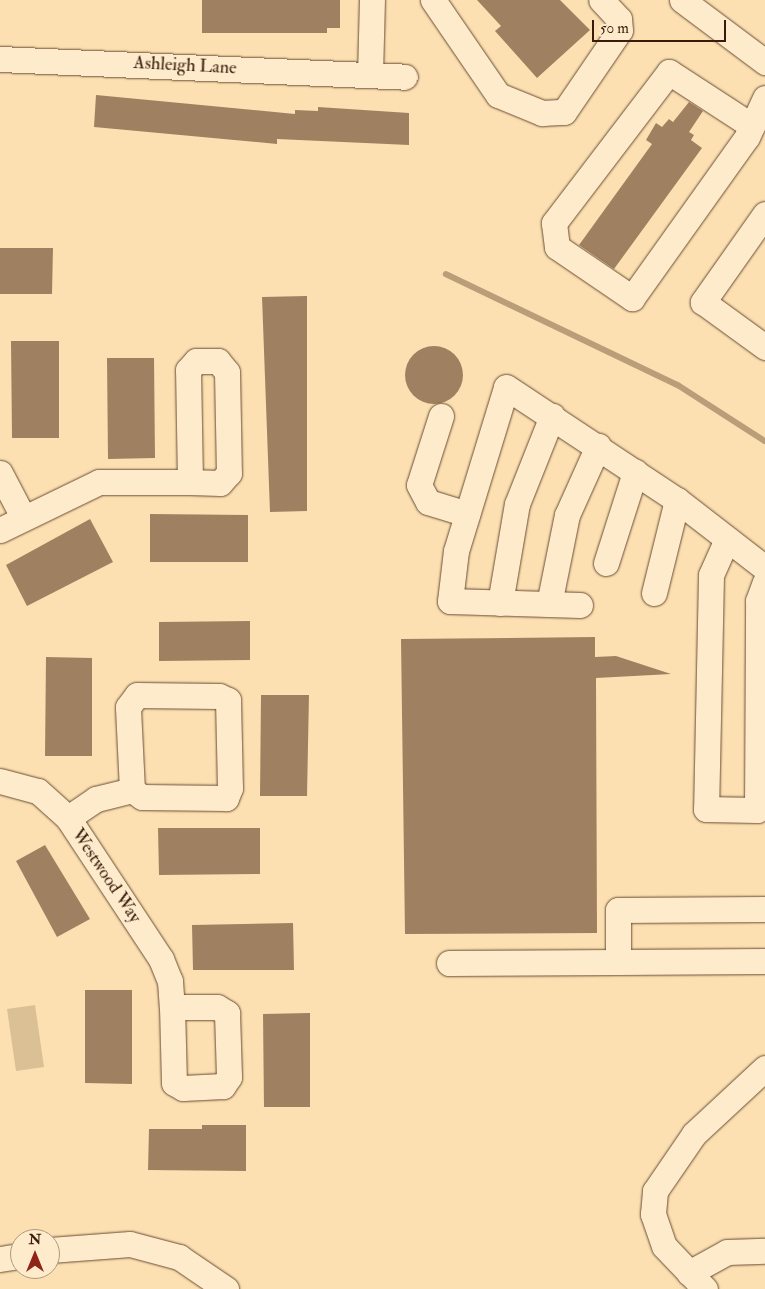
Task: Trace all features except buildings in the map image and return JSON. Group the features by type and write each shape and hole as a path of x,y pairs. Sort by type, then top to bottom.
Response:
{"street":[{"path":"370,75 372,0"},
{"path":"433,0 498,95 542,113 564,112 620,30 619,19 602,0"},
{"path":"682,0 765,62"},
{"name":"Ashleigh Lane","path":"0,59 405,77"},
{"path":"752,126 669,72 554,223 556,247 632,298 752,126 765,98"},
{"path":"765,214 703,302 765,347"},
{"path":"580,605 450,601 456,551 506,387 636,472 765,568"},
{"path":"441,416 419,485 428,502 467,514"},
{"path":"500,603 517,504 552,416"},
{"path":"549,604 567,515 598,446"},
{"path":"606,563 636,472"},
{"path":"0,473 22,517"},
{"path":"0,530 22,517 98,482 190,482"},
{"path":"654,593 676,500"},
{"path":"727,539 711,575 706,809 757,810 758,601 765,582"},
{"path":"68,818 96,799 132,790 142,797 226,798 230,788 228,700 219,696 131,698 127,749 132,790"},
{"name":"Westwood Way","path":"0,781 38,790 68,818 161,959 170,981 172,1006"},
{"path":"618,962 618,910 765,909"},
{"path":"449,963 765,961"},
{"path":"765,1069 694,1134 655,1192 656,1231 697,1281 727,1252 765,1251"},
{"path":"60,1249 130,1244 179,1257 226,1289"}],"shaded area":[{"path":"35,1005 44,1067 16,1071 7,1009"}],"waterway":[{"path":"446,274 678,385 765,441"}]}
